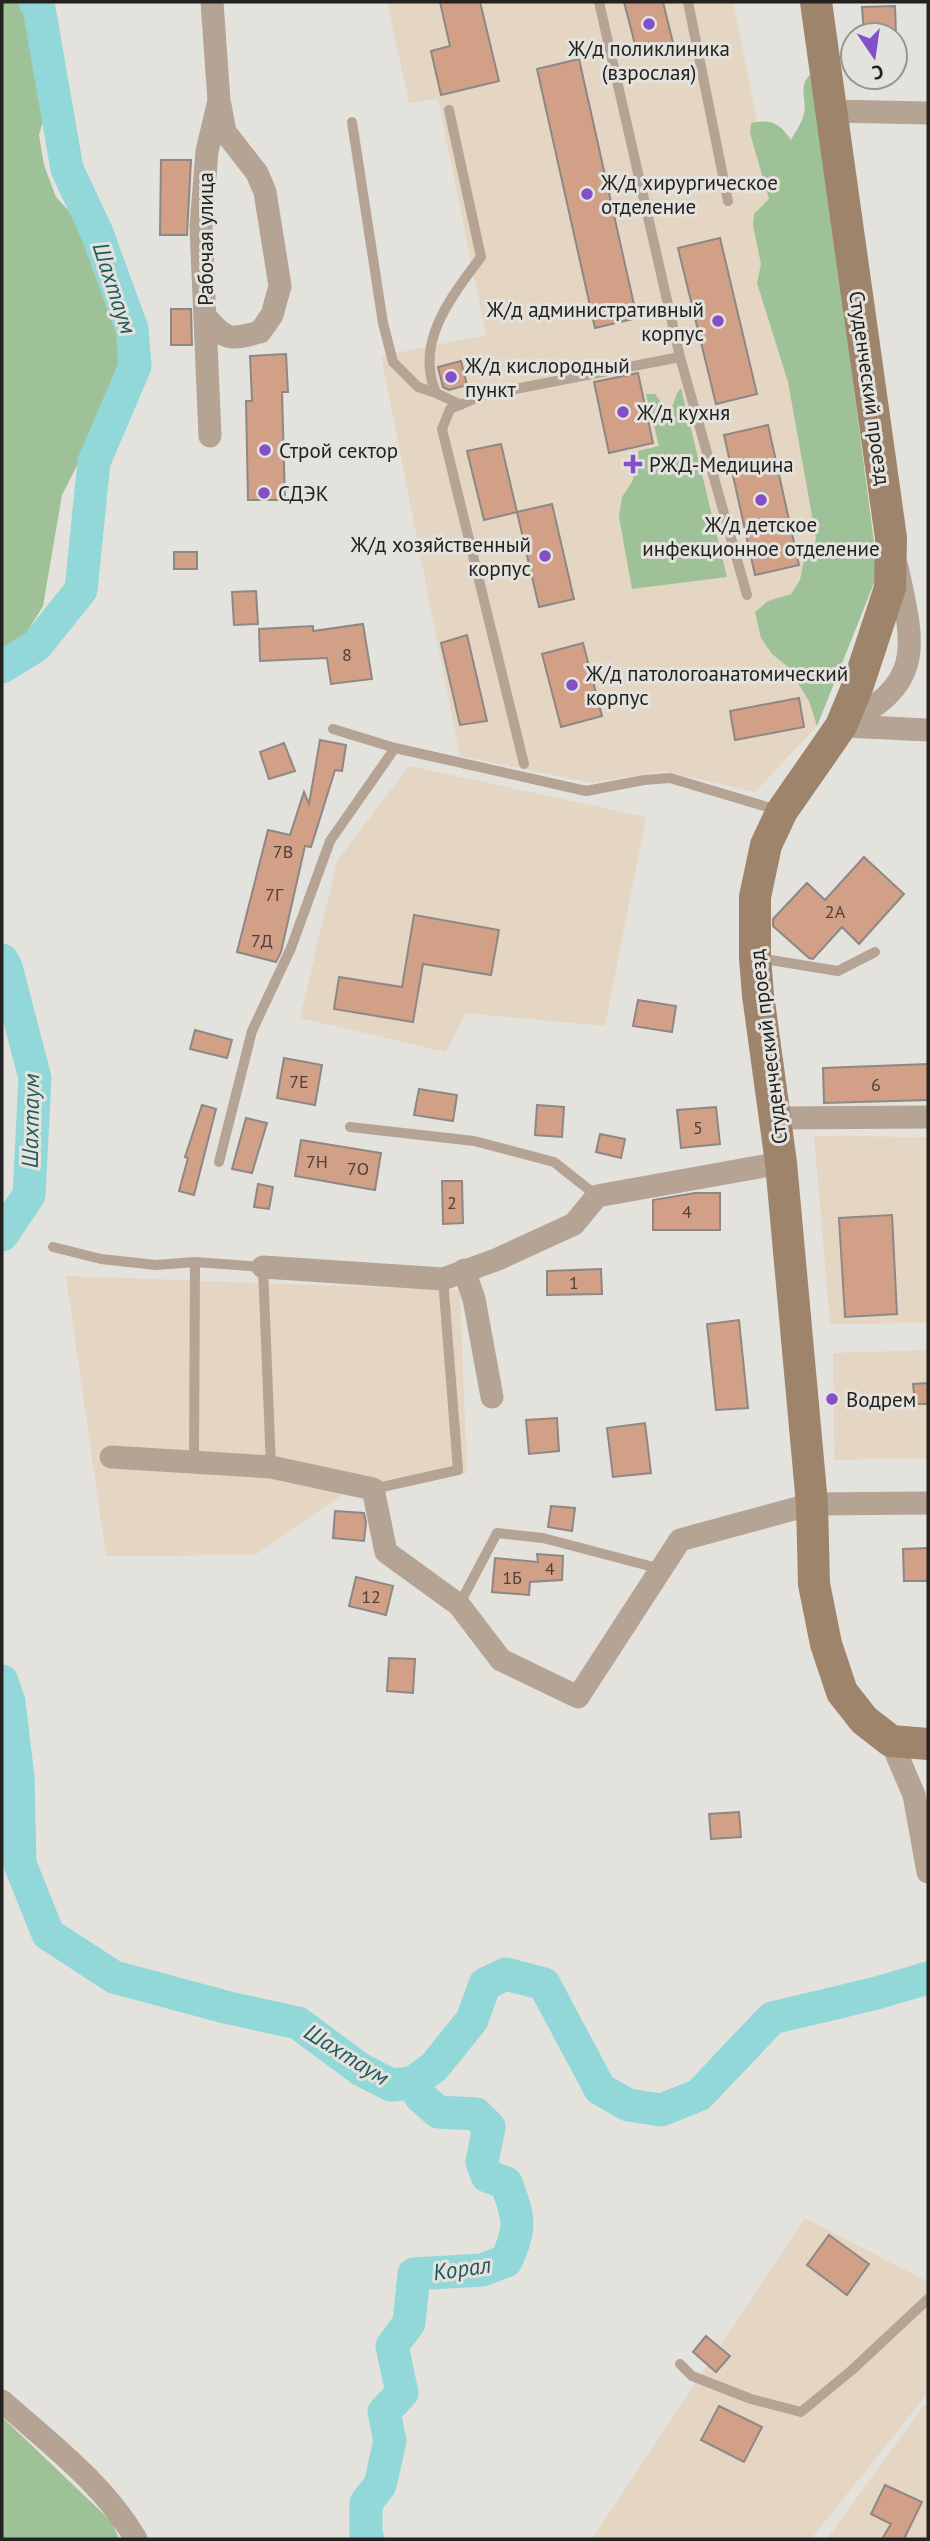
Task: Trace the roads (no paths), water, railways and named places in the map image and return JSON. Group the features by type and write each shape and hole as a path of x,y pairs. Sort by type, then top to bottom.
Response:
{"street":[{"name":"Рабочая улица","path":"210,436 201,227 207,151 219,102 212,2"},
{"name":"Студенческий проезд","path":"816,2 891,538 890,588 858,685 841,726 782,811 766,845 755,897 755,958 782,1163 812,1504 814,1584 826,1644 842,1692 864,1720 891,1741"},
{"path":"205,316 220,334 235,338 260,332 272,315 280,286 265,192 257,173 225,132 219,102"},
{"path":"830,111 928,113"},
{"path":"841,726 928,730"},
{"path":"776,1118 928,1117"},
{"name":"Студенческий проезд","path":"597,1196 782,1163"},
{"path":"263,1267 454,1275 498,1259 574,1224 597,1196"},
{"path":"454,1275 474,1298 492,1397"},
{"path":"111,1457 271,1467 373,1489 386,1552 459,1605 501,1660 578,1697 680,1539 812,1504 928,1503"},
{"path":"928,1744 891,1741 914,1795 928,1872"},
{"path":"2,2400 93,2482 124,2519 136,2539"}],"lane":[{"path":"599,2 680,357 747,595"},
{"path":"688,2 728,201"},
{"path":"436,393 428,362 434,333 451,298 481,257 449,110"},
{"path":"352,122 383,323 393,362 406,378 418,387 461,405"},
{"path":"524,764 442,429 450,409 484,395 680,357"},
{"path":"333,729 395,748 586,791 670,778 782,811"},
{"path":"219,1162 252,1031 291,948 330,841 395,748"},
{"path":"755,958 838,971 874,952"},
{"path":"350,1128 474,1141 554,1162 597,1196"},
{"path":"53,1247 101,1259 156,1265 195,1262 263,1267 271,1467"},
{"path":"194,1461 195,1262"},
{"path":"373,1489 458,1470 454,1275"},
{"path":"459,1605 497,1533 542,1538 661,1569"},
{"path":"680,2364 692,2376 739,2395 801,2412 852,2370 928,2299"}],"waterway":[{"name":"Шахтаум","path":"2,667 36,646 81,590 94,462 135,366 132,329 97,233 67,169 39,8 35,2"},
{"name":"Шахтаум","path":"2,960 35,1078 29,1195 2,1235"},
{"name":"Шахтаум","path":"2,1681 9,1702 18,1777 20,1864 48,1934 114,1977 229,2008 298,2023 360,2069 391,2085 412,2083 434,2067 472,2020 485,1984 506,1974 544,1984 600,2089 628,2105 661,2110 699,2095 772,2018 928,1978"},
{"name":"Корал","path":"368,2539 366,2503 380,2485 390,2441 384,2412 402,2393 392,2346 409,2323 414,2274 482,2270 506,2261 515,2240 517,2222 506,2183 487,2176 482,2162 489,2127 476,2114 438,2112 421,2097 412,2083"}],"place":[{"name":"Ж/д поликлиника (взрослая)","path":"649,24"},
{"name":"Ж/д хирургическое отделение","path":"587,194"},
{"name":"Ж/д административный корпус","path":"718,321"},
{"name":"Ж/д кислородный пункт","path":"451,377"},
{"name":"Ж/д кухня","path":"623,412"},
{"name":"Строй сектор","path":"265,450"},
{"name":"РЖД-Медицина","path":"633,464"},
{"name":"СДЭК","path":"264,493"},
{"name":"Ж/д детское инфекционное отделение","path":"761,500"},
{"name":"Ж/д хозяйственный корпус","path":"545,556"},
{"name":"Ж/д патологоанатомический корпус","path":"572,685"},
{"name":"Водрем","path":"832,1399"}]}
